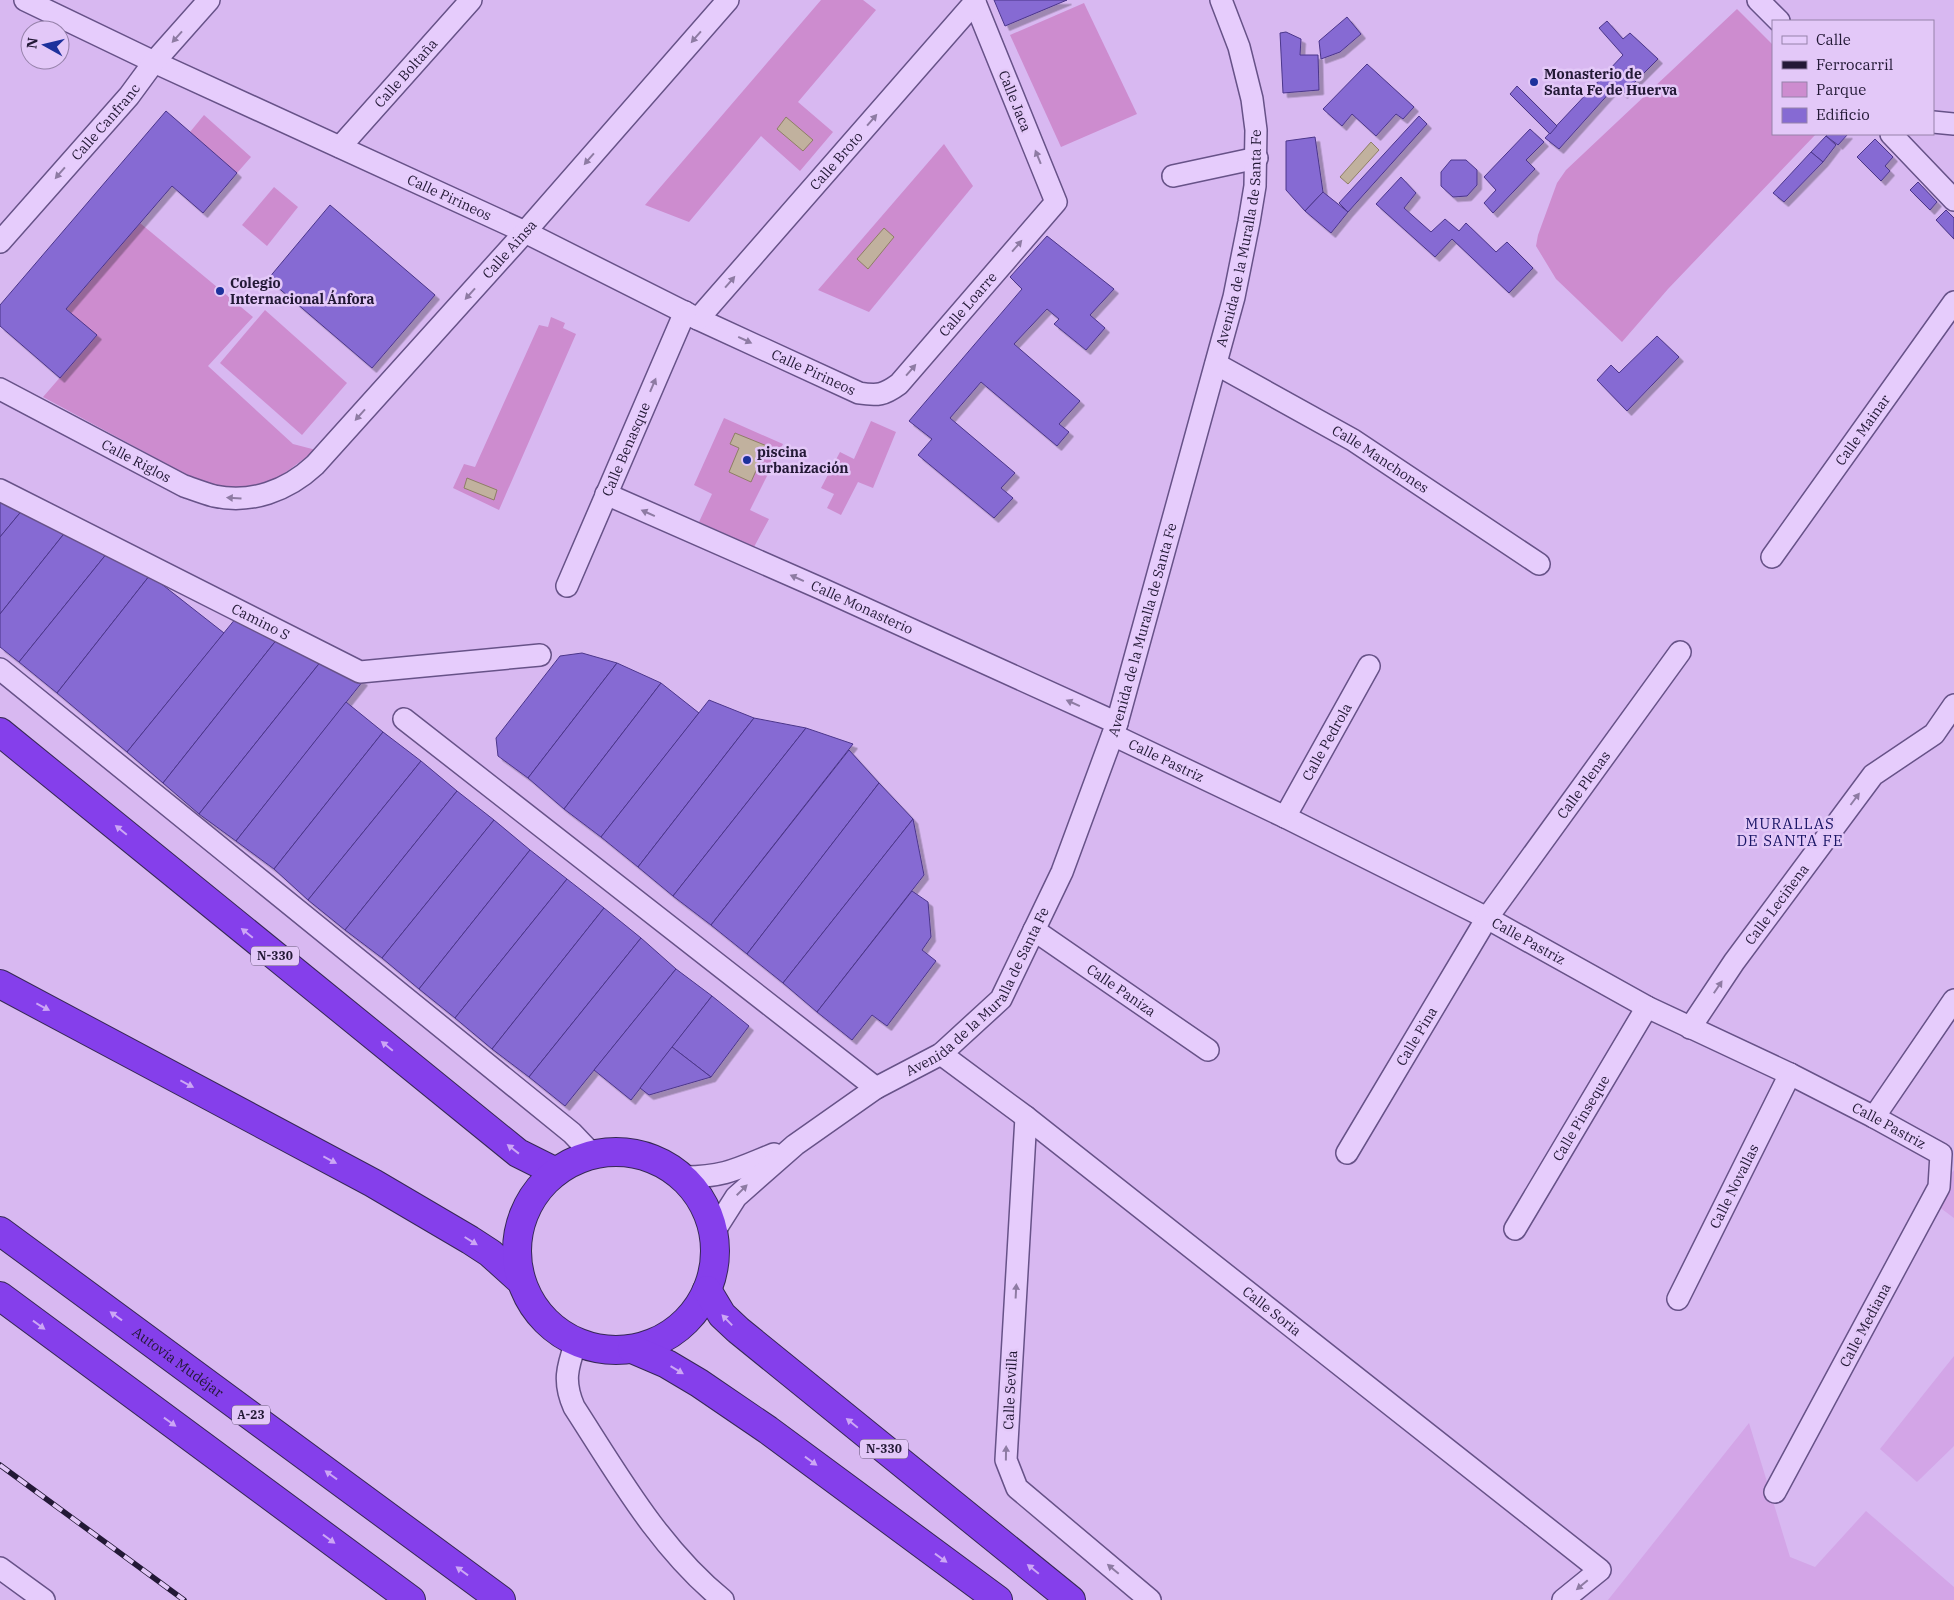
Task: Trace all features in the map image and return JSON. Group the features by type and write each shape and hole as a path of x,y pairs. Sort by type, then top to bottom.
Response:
{"highway":[{"name":"N-330","path":"0,732 518,1153 556,1172"},
{"path":"0,984 373,1183 490,1253 521,1281"},
{"path":"631,1152 660,1162 685,1177 704,1200 715,1230 715,1259 707,1290 698,1307 677,1329 651,1344 632,1350 604,1350 576,1342 561,1334 548,1324 528,1297 521,1281 517,1264 519,1230 524,1213 532,1198 556,1172 572,1162 592,1154 631,1152"},
{"name":"Autovía Mudéjar","path":"0,1231 501,1600"},
{"name":"N-330","path":"707,1290 722,1315 738,1330 1071,1600"},
{"path":"0,1296 411,1600"},
{"path":"632,1350 667,1364 768,1430 998,1600"}],"street":[{"name":"Calle Pirineos","path":"25,0 154,62 526,232 691,315 859,393 872,395"},
{"name":"Calle Canfranc","path":"0,242 129,96 154,62 210,0"},
{"name":"Calle Boltaña","path":"340,147 471,0"},
{"name":"Calle Ainsa","path":"281,489 300,478 315,465 526,232 728,0"},
{"name":"Avenida de la Muralla de Santa Fe","path":"715,1230 736,1197 795,1145 876,1088 941,1054 1001,999 1062,872 1115,729 1234,297 1248,230 1255,186 1256,130 1252,99 1239,46 1221,0"},
{"path":"1758,0 1778,20"},
{"name":"Calle Jaca","path":"974,1 1056,202"},
{"name":"Calle Broto","path":"691,315 974,1"},
{"path":"1934,122 1954,124"},
{"path":"1892,135 1954,200"},
{"path":"1173,176 1257,158"},
{"name":"Calle Loarre","path":"872,395 887,393 900,384 1056,202"},
{"name":"Calle Mainar","path":"1772,557 1954,302"},
{"name":"Calle Benasque","path":"567,586 606,494 691,315"},
{"name":"Calle Manchones","path":"1216,364 1353,440 1539,564"},
{"name":"Calle Riglos","path":"0,389 184,486 213,496 236,499 257,496 281,489"},
{"name":"Camino S","path":"0,490 360,672 540,655"},
{"name":"Calle Monasterio","path":"606,494 822,589 1115,729"},
{"name":"Calle Plenas","path":"1487,918 1680,652"},
{"name":"Calle Pedrola","path":"1285,817 1369,666"},
{"path":"0,669 572,1134 592,1154"},
{"name":"Calle Leciñena","path":"1690,1028 1734,962 1873,775 1934,734 1954,705"},
{"path":"404,719 876,1088"},
{"name":"Calle Pastriz","path":"1115,729 1487,918 1647,1007 1790,1074 1941,1154"},
{"name":"Calle Pina","path":"1347,1153 1487,918"},
{"name":"Calle Paniza","path":"1034,930 1208,1050"},
{"path":"1874,1117 1954,1000"},
{"name":"Calle Pinseque","path":"1515,1229 1647,1007"},
{"name":"Calle Soria","path":"941,1054 1026,1117 1600,1570 1563,1600"},
{"name":"Calle Novallas","path":"1678,1299 1790,1074"},
{"name":"Calle Sevilla","path":"1026,1117 1006,1460 1017,1488 1150,1600"},
{"name":"Avenida de la Muralla de Santa Fe","path":"685,1177 729,1173 795,1145"},
{"name":"Calle Mediana","path":"1775,1492 1938,1187 1941,1154"},
{"path":"576,1342 568,1365 567,1378 568,1392 574,1407 646,1517 680,1559 723,1600"},
{"path":"0,1568 44,1600"}],"shaded area":[{"path":"786,117 813,140 803,151 777,129"},
{"path":"1371,142 1379,150 1348,184 1340,177"},
{"path":"884,228 894,237 868,269 857,259"},
{"name":"piscina urbanización","path":"735,433 767,446 751,482 729,472 739,448 730,444"},
{"path":"467,478 497,490 494,500 464,488"},
{"path":"1954,1170 1954,1218 1931,1201 1939,1187"},
{"path":"1954,1356 1954,1446 1917,1482 1880,1449"},
{"path":"1749,1423 1790,1557 1815,1567 1866,1511 1954,1587 1954,1600 1608,1600"}],"green space":[{"path":"821,0 863,0 876,10 798,102 833,132 800,171 761,136 689,222 645,205"},
{"path":"1084,3 1137,114 1061,147 1010,35"},
{"path":"1737,9 1772,44 1772,135 1815,135 1668,289 1622,342 1556,279 1536,246 1538,235 1557,183 1566,170"},
{"path":"204,115 251,157 237,173 190,132"},
{"path":"944,144 973,186 869,312 818,290"},
{"path":"274,187 298,207 267,246 242,225"},
{"path":"140,223 253,317 208,366 293,444 316,450 271,483 224,489 202,483 43,397 96,336 66,309"},
{"path":"265,310 347,383 302,435 220,363"},
{"path":"551,317 565,323 563,328 576,334 499,510 453,488 464,464 475,467 539,325 548,327"},
{"path":"724,418 783,444 750,510 769,519 754,547 699,522 712,494 694,485"},
{"path":"871,421 896,432 873,488 858,482 841,515 827,508 834,494 821,488 840,452 854,459"}],"building":[{"path":"994,0 1067,0 1005,26"},
{"path":"1347,17 1361,34 1340,52 1321,59 1319,41"},
{"path":"1607,21 1623,39 1630,33 1658,59 1623,94 1612,84 1609,87 1612,90 1559,149 1545,138 1623,55 1599,28"},
{"path":"1286,32 1301,39 1300,55 1318,55 1319,90 1283,93 1280,33"},
{"path":"1367,64 1414,107 1403,119 1396,114 1376,136 1352,114 1342,126 1323,109"},
{"path":"1517,86 1557,126 1550,134 1510,94"},
{"path":"166,111 237,173 203,213 172,186 66,309 97,335 60,378 0,326 0,305"},
{"path":"1419,116 1427,124 1348,212 1339,203"},
{"path":"1530,129 1544,142 1526,160 1535,169 1493,213 1484,203 1496,190 1484,177"},
{"path":"1827,135 1847,135 1838,145"},
{"path":"1826,136 1836,145 1823,162 1811,152"},
{"path":"1315,137 1323,192 1305,211 1286,190 1286,141"},
{"path":"1875,139 1893,157 1885,166 1890,171 1881,181 1857,157"},
{"path":"1811,152 1823,162 1784,202 1773,193"},
{"path":"1451,160 1466,160 1477,170 1477,185 1467,196 1453,197 1441,186 1441,172"},
{"path":"1401,177 1416,193 1404,208 1431,232 1445,219 1459,231 1466,223 1496,252 1507,242 1533,268 1509,293 1452,239 1435,257 1376,204"},
{"path":"1918,182 1937,202 1930,210 1910,190"},
{"path":"1323,192 1348,212 1331,233 1305,211"},
{"path":"330,205 435,295 372,368 268,279"},
{"path":"1946,210 1954,218 1954,239 1936,220"},
{"path":"1047,236 1114,289 1090,315 1105,328 1086,350 1054,324 1059,319 1047,309 1014,344 1080,401 1059,424 1069,432 1057,446 981,382 950,418 1015,473 1001,488 1013,498 994,518 918,455 932,439 909,421 1022,289 1010,277"},
{"path":"1657,336 1679,357 1627,411 1597,380 1611,365 1619,373"},
{"path":"0,497 24,508 0,537"},
{"path":"24,508 67,530 0,614 0,537"},
{"path":"67,530 108,552 19,662 0,647 0,614"},
{"path":"108,552 150,575 57,693 19,662"},
{"path":"150,575 224,633 127,752 57,693"},
{"path":"236,618 278,638 163,783 127,752"},
{"path":"278,638 322,660 199,814 163,783"},
{"path":"582,653 617,663 528,778 498,756 496,738 560,656"},
{"path":"322,660 363,681 236,841 199,814"},
{"path":"617,663 661,683 564,809 528,778"},
{"path":"661,683 699,713 601,837 564,809"},
{"path":"709,700 754,718 638,867 601,837"},
{"path":"346,702 383,732 274,869 236,841"},
{"path":"754,718 806,728 673,896 638,867"},
{"path":"806,728 853,744 711,925 673,896"},
{"path":"383,732 421,761 308,900 274,869"},
{"path":"849,750 879,783 747,954 711,925"},
{"path":"421,761 457,791 345,930 308,900"},
{"path":"879,783 913,819 783,983 747,954"},
{"path":"457,791 494,820 382,958 345,930"},
{"path":"913,819 924,875 817,1012 783,983"},
{"path":"494,820 530,850 419,989 382,958"},
{"path":"530,850 567,879 455,1018 419,989"},
{"path":"567,879 604,908 492,1049 455,1018"},
{"path":"912,891 928,902 931,937 922,950 936,961 887,1026 872,1015 852,1040 817,1012"},
{"path":"604,908 641,938 529,1077 492,1049"},
{"path":"641,938 676,969 565,1106 529,1077"},
{"path":"676,969 712,996 631,1100 594,1070"},
{"path":"712,996 749,1026 711,1077 672,1047"},
{"path":"672,1047 711,1077 649,1095 640,1088"}],"railway":[{"path":"0,1465 184,1600"}],"place":[{"name":"Monasterio de Santa Fe de Huerva","path":"1534,82"},
{"name":"Colegio Internacional Ánfora","path":"220,291"},
{"name":"piscina urbanización","path":"747,460"}],"district":[{"name":"MURALLAS DE SANTA FE","path":"1790,832"}]}
